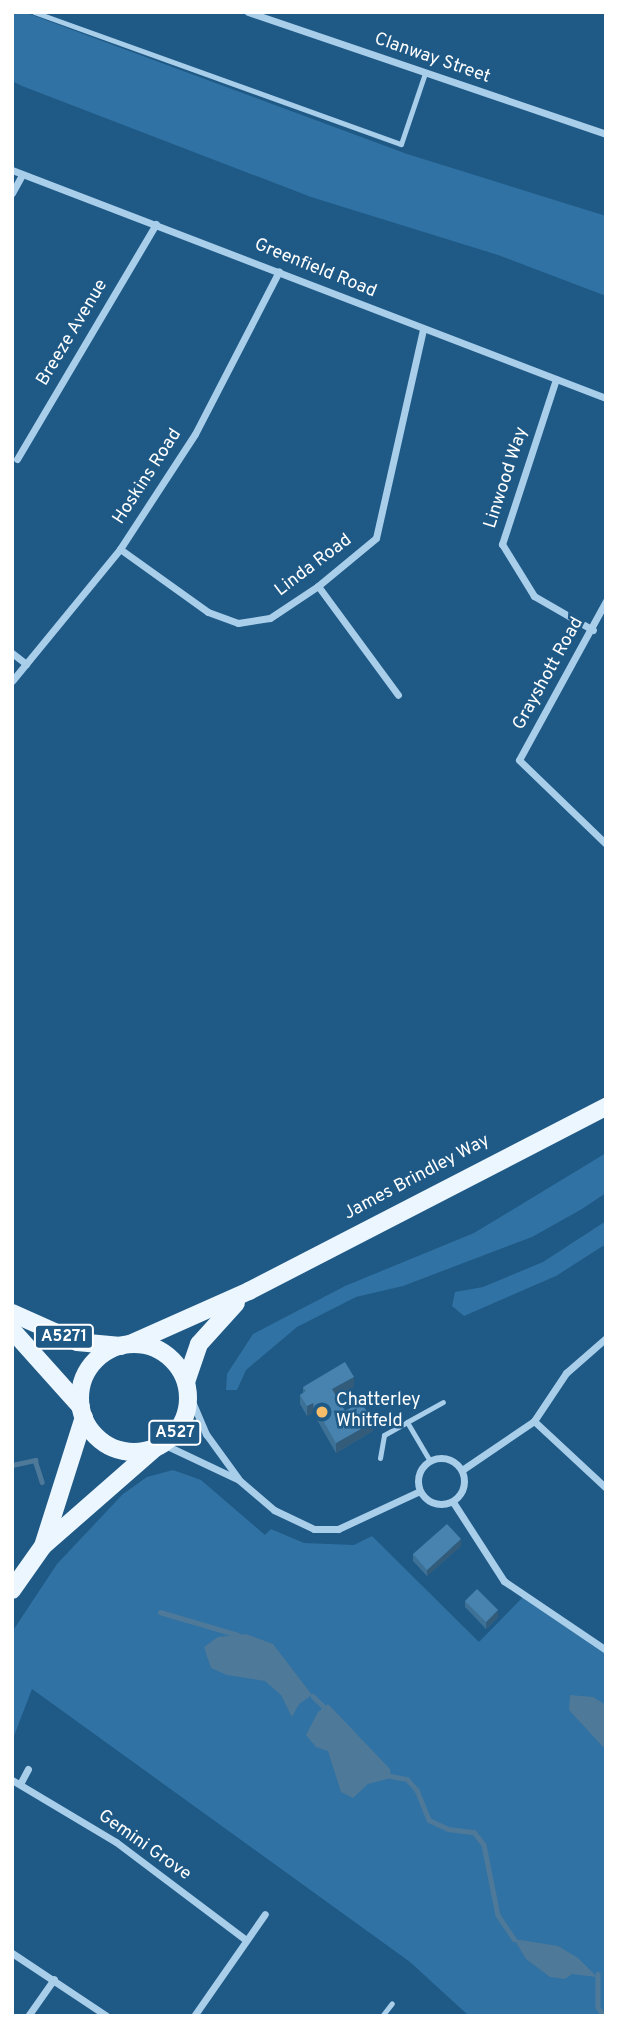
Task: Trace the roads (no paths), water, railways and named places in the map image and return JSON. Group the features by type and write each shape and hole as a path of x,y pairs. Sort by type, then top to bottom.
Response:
{"main road":[{"name":"James Brindley Way","path":"125,1345 249,1291 606,1107"},
{"name":"James Brindley Way","path":"187,1387 200,1344 214,1323 249,1291"},
{"name":"A5271","path":"12,1313 77,1342 125,1345"},
{"name":"A5271","path":"12,1329 82,1412"},
{"path":"125,1345 167,1355 187,1387"},
{"name":"A527","path":"43,1546 82,1412 84,1378 93,1363 125,1345"},
{"name":"A527","path":"12,1590 43,1546 179,1428 187,1387"},
{"name":"A527","path":"82,1412 95,1436 112,1447 142,1452 159,1446"}],"street":[{"name":"Clanway Street","path":"248,12 606,134"},
{"name":"Greenfield Road","path":"12,170 606,398"},
{"path":"12,193 22,175"},
{"name":"Breeze Avenue","path":"17,459 156,224"},
{"name":"Hoskins Road","path":"12,681 120,549 195,435 279,271"},
{"name":"Linda Road","path":"120,549 208,612 238,623 270,618 318,586 376,538 423,329"},
{"name":"Linwood Way","path":"556,379 502,544 534,596 593,630"},
{"path":"318,586 398,695"},
{"name":"Grayshott Road","path":"606,601 593,630 519,760 606,844"},
{"path":"12,653 26,664"},
{"path":"462,1470 534,1421 566,1373 606,1338"},
{"path":"187,1387 206,1434 240,1480 274,1510 314,1529 338,1529 420,1492"},
{"path":"534,1421 606,1488"},
{"path":"159,1446 240,1480"},
{"path":"448,1459 462,1470 463,1489 453,1502 433,1504 420,1492 419,1474 430,1461 448,1459"},
{"path":"453,1502 504,1581 606,1650"},
{"name":"Gemini Grove","path":"29,1769 16,1782 116,1842 246,1940"},
{"path":"194,2016 265,1914"},
{"path":"12,1953 107,2016"},
{"path":"28,2016 54,1979"}],"lane":[{"path":"34,12 401,144 425,73"},
{"path":"380,1458 384,1435 443,1402"},
{"path":"407,1422 430,1461"},
{"path":"382,2016 392,2003"}],"waterway":[{"path":"12,1465 35,1460 42,1482"},
{"path":"160,1612 238,1635"},
{"path":"313,1696 324,1707"},
{"path":"391,1776 407,1779 417,1790 429,1820 448,1829 474,1832 484,1845 498,1915 514,1939"},
{"path":"598,1974 598,2007 604,2016"}],"place":[{"name":"Chatterley Whitfeld","path":"322,1412"}]}
